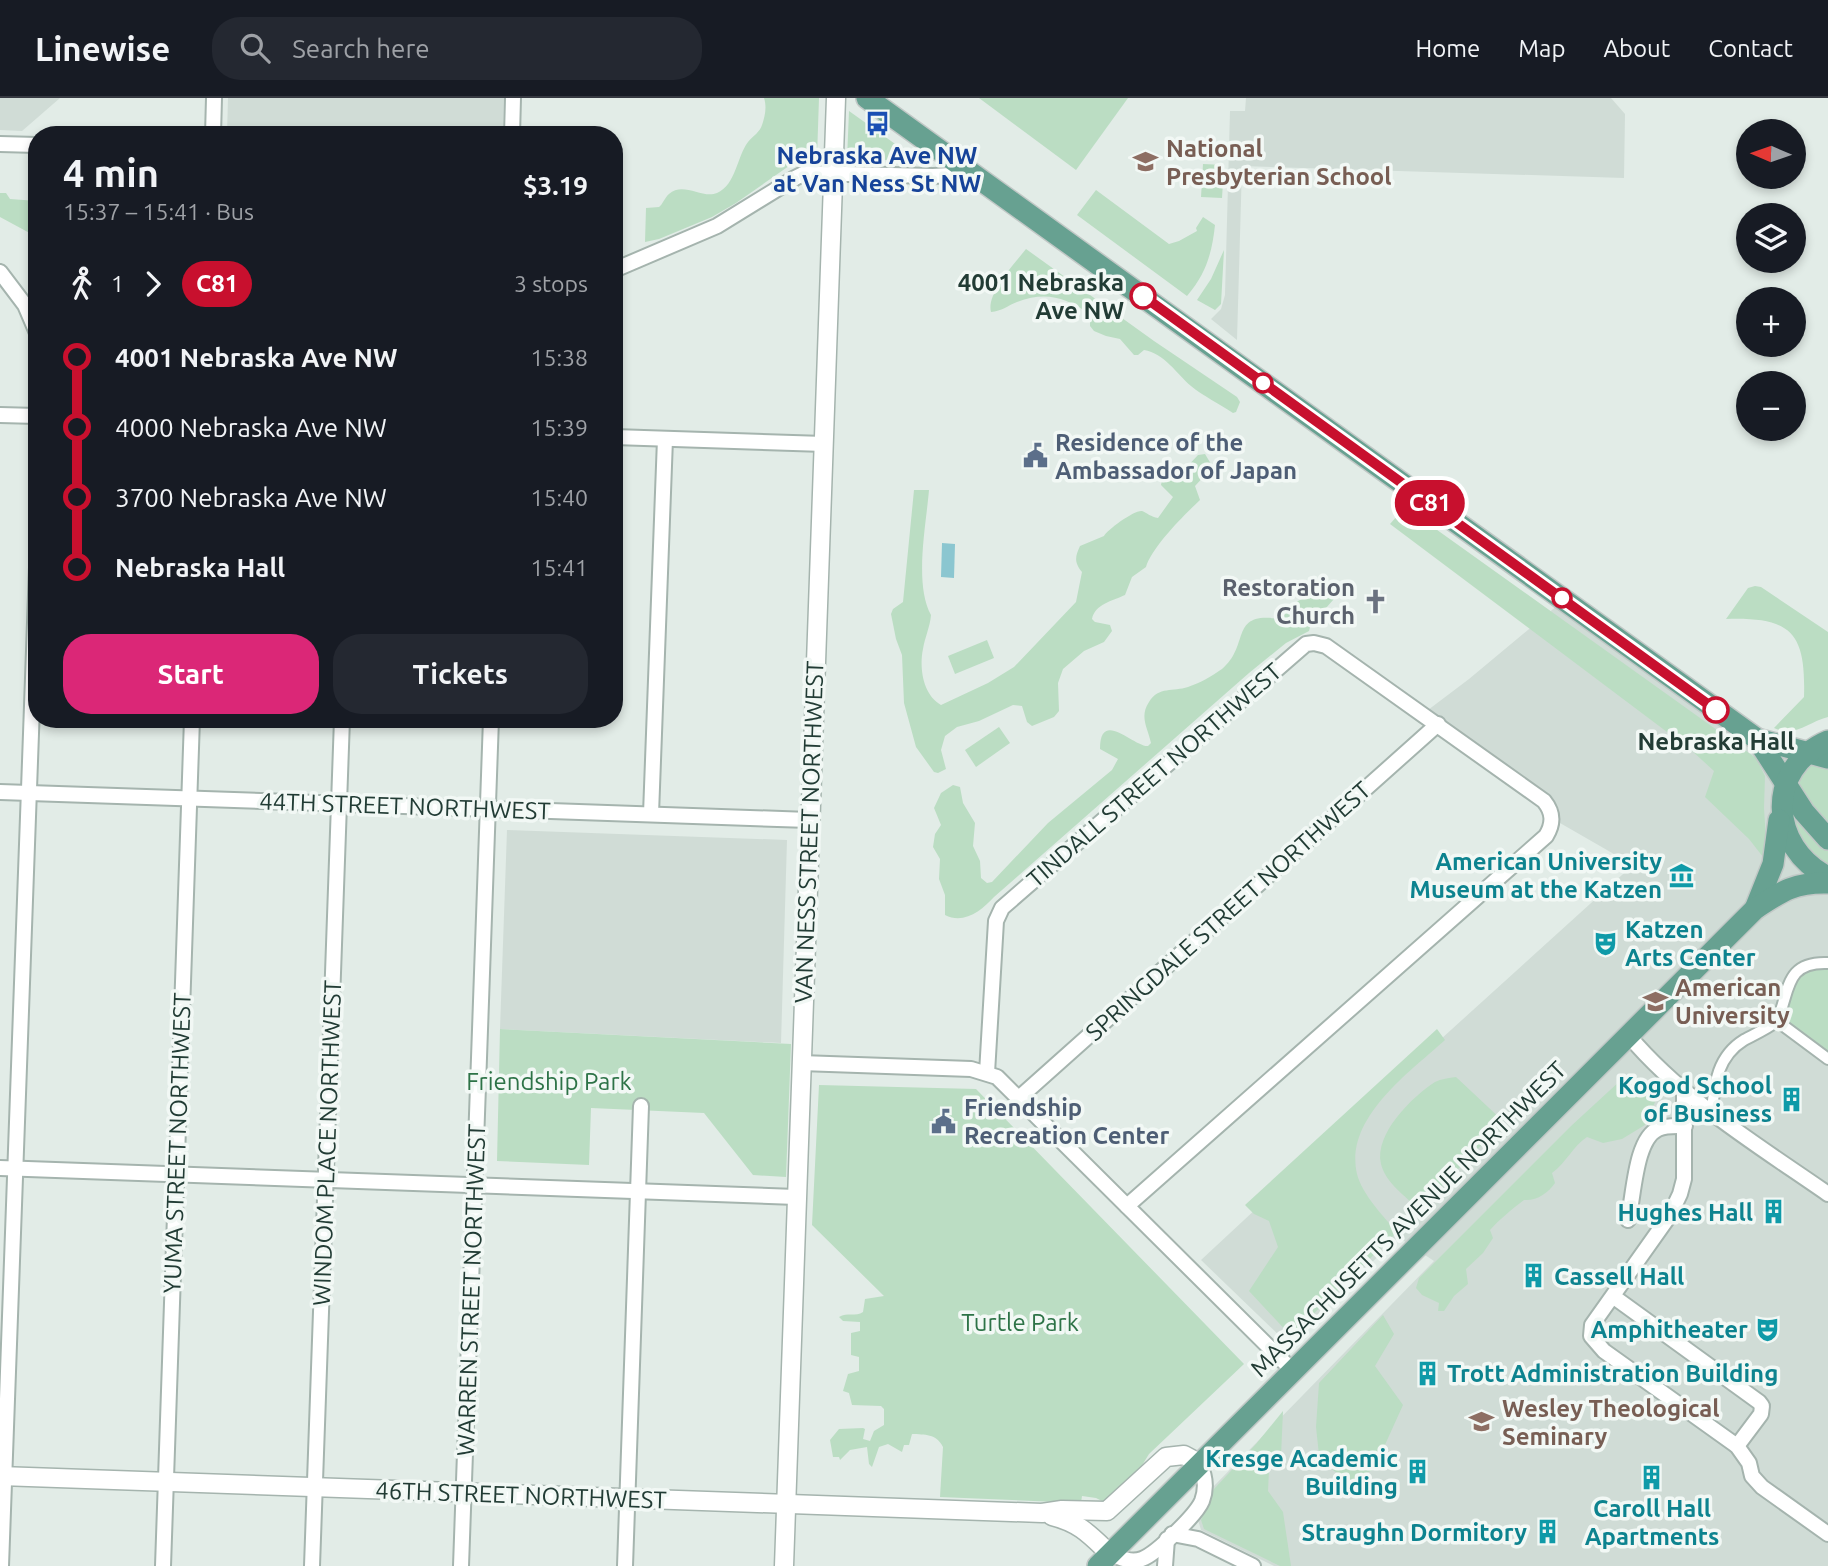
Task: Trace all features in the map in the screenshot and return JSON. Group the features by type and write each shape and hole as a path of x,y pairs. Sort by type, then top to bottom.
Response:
{"main road":[{"path":"867,98 1757,739 1828,758"},
{"path":"1757,739 1783,791 1828,839"},
{"path":"1828,741 1807,753 1795,764 1783,791 1788,832 1795,849 1807,863 1828,877"},
{"name":"MASSACHUSETTS AVENUE NORTHWEST","path":"1755,909 1774,858 1783,791"},
{"name":"MASSACHUSETTS AVENUE NORTHWEST","path":"1109,1562 1199,1463 1755,909 1790,887 1806,883 1828,883"}],"street":[{"path":"213,126 214,98"},
{"path":"512,126 513,98"},
{"name":"VAN NESS STREET NORTHWEST","path":"784,1566 836,98"},
{"path":"0,144 28,145"},
{"path":"623,266 717,226 798,176 813,172 933,176 970,174"},
{"path":"0,272 28,312"},
{"path":"0,415 28,416"},
{"path":"623,437 824,444"},
{"path":"651,814 665,439"},
{"name":"TINDALL STREET NORTHWEST","path":"987,1073 998,914 1002,908 1299,649 1314,643 1326,646 1438,724"},
{"path":"1127,1206 1549,831 1552,817 1544,800 1438,724"},
{"name":"SPRINGDALE STREET NORTHWEST","path":"1019,1098 1438,724"},
{"path":"1,1566 7,1169 31,728"},
{"name":"YUMA STREET NORTHWEST","path":"163,1566 192,728"},
{"name":"WINDOM PLACE NORTHWEST","path":"312,1566 342,728"},
{"name":"WARREN STREET NORTHWEST","path":"461,1566 491,728"},
{"name":"44TH STREET NORTHWEST","path":"0,792 809,820"},
{"path":"1712,1112 1716,1079 1726,1055 1743,1041 1777,1021 1785,988 1795,973 1813,964 1828,963"},
{"path":"1777,1021 1828,1059"},
{"path":"1629,1036 1643,1053 1684,1091 1828,1194"},
{"path":"801,1063 975,1069 1003,1082 1293,1371"},
{"path":"1684,1091 1684,1179 1680,1194 1670,1215 1592,1325 1591,1336 1594,1342 1737,1446 1749,1463 1752,1476 1762,1487 1828,1534"},
{"path":"625,1566 642,1106"},
{"path":"1628,1220 1644,1143 1660,1128 1685,1126"},
{"path":"7,1169 796,1197"},
{"path":"1614,1297 1759,1402 1762,1406 1761,1415 1737,1446"},
{"path":"1184,1455 1199,1463 1204,1472 1203,1499 1169,1537 1148,1556 1139,1560 1109,1562 1078,1525 1042,1513 1062,1510 1108,1511 1166,1457 1184,1455"},
{"name":"46TH STREET NORTHWEST","path":"2,1477 1042,1513"},
{"path":"1191,1515 1198,1539"},
{"path":"1169,1537 1198,1539 1253,1566"},
{"path":"1165,1566 1169,1537"}],"shaded area":[{"path":"0,98 60,98 22,131 0,130"},
{"path":"228,98 504,98 503,126 227,126"},
{"path":"1246,98 1611,98 1625,114 1624,178 1242,166 1237,340 1211,319 1221,309 1225,295 1230,111 1245,111"},
{"name":"American University","path":"1564,600 1795,764 1791,770 1828,877 1828,1566 1274,1566 1201,1530 1198,1520 1212,1488 1434,1261 1398,1237 1288,1344 1201,1260 1633,865 1560,823 1558,806 1428,710"},
{"path":"507,830 787,840 781,1043 500,1029"}],"green space":[{"path":"764,98 819,98 817,157 799,159 712,217 645,242 646,208 659,207 674,190 711,194 717,193 728,184 744,148 761,127 765,112"},
{"path":"979,98 1128,98 1076,170"},
{"path":"849,111 919,161 847,159"},
{"path":"1203,164 1224,165 1222,198 1201,197"},
{"path":"1096,190 1169,244 1197,231 1196,228 1203,217 1215,225 1207,263 1187,296 1077,215"},
{"path":"0,193 6,193 10,199 28,200 28,232 0,217"},
{"path":"1026,249 1237,397 1240,402 1236,412 1233,413 1196,390 1158,355 1144,350 1134,355 1120,339 1094,331 1090,326 1090,314 1072,303 1046,296 1037,297 991,312 997,288"},
{"path":"1224,250 1221,304 1215,310 1197,300 1211,279"},
{"path":"1205,454 1211,464 1208,472 1195,486 1200,500 1162,541 1146,567 1132,577 1125,595 1105,604 1094,614 1092,619 1095,622 1110,625 1112,631 1104,642 1084,651 1063,669 1058,683 1059,711 1054,717 1032,726 1027,722 1022,706 1013,705 979,721 957,727 945,736 941,750 946,769 934,772 916,747 904,703 902,655 891,614 893,609 903,602 914,490 929,490 922,571 926,602 931,615 922,664 926,688 941,705 988,683 1014,667 1076,602 1082,572 1076,559 1080,546 1104,536 1121,521 1138,512 1142,511 1158,518 1173,497 1161,485 1162,480 1184,470 1198,455"},
{"path":"1405,507 1756,758 1765,776 1766,840 1763,857 1749,839 1705,797 1714,771 1691,750 1390,524"},
{"path":"1334,583 1341,584 1341,591 1326,608 1313,616 1309,631 1286,643 1249,673 984,907 966,917 952,918 945,915 945,895 939,879 940,859 933,847 935,834 941,825 934,808 941,793 953,785 960,787 963,803 975,823 973,846 980,861 981,878 987,883 992,882 1048,823 1112,770 1118,759 1100,749 1101,737 1106,731 1119,732 1148,746 1151,743 1145,713 1153,697 1162,692 1192,685 1222,669 1231,660 1246,625 1253,620 1264,618 1280,619 1298,601"},
{"path":"1761,587 1828,632 1828,717 1795,730 1782,731 1774,728 1804,697 1802,657 1790,633 1780,626 1766,621 1726,619 1748,588"},
{"path":"987,640 994,658 955,674 948,656"},
{"path":"999,727 1010,743 976,767 965,750"},
{"path":"1828,765 1828,829 1800,788 1799,780 1806,767"},
{"path":"1791,811 1828,847 1828,869 1800,845"},
{"path":"1820,968 1828,969 1828,1052 1786,1022 1784,1017 1794,985 1803,975"},
{"name":"Friendship Park","path":"500,1029 791,1044 786,1177 753,1175 704,1113 591,1108 589,1165 497,1161"},
{"path":"1437,1029 1445,1040 1383,1098 1360,1134 1356,1153 1357,1174 1363,1189 1397,1232 1291,1336 1249,1291 1278,1247 1269,1221 1254,1214 1245,1205"},
{"path":"1456,1077 1504,1122 1419,1209 1397,1189 1383,1171 1380,1152 1383,1141 1397,1117 1416,1097 1435,1082"},
{"path":"1621,1080 1643,1088 1655,1102 1645,1125 1622,1139 1603,1143 1587,1137 1582,1141 1552,1173 1555,1183 1549,1190 1538,1198 1524,1200 1490,1230 1493,1238 1483,1253 1466,1269 1468,1284 1454,1296 1444,1311 1438,1311 1439,1303 1422,1295 1416,1288 1419,1278 1571,1126"},
{"name":"Turtle Park","path":"819,1085 976,1089 1244,1364 1149,1454 1138,1472 1106,1503 1082,1496 1081,1503 940,1497 943,1447 937,1439 926,1435 912,1434 909,1445 904,1445 902,1452 888,1444 879,1447 872,1467 869,1464 867,1447 850,1450 840,1460 839,1457 833,1457 830,1440 839,1429 863,1428 863,1439 870,1441 874,1431 884,1425 884,1409 881,1406 852,1405 849,1393 843,1391 848,1374 859,1371 859,1357 851,1355 851,1333 860,1331 860,1322 843,1321 839,1317 863,1312 865,1299 884,1296 812,1225"},
{"path":"1383,1315 1394,1334 1375,1366 1403,1405 1374,1469 1353,1481 1334,1471 1319,1455 1316,1427 1319,1383"},
{"path":"1283,1411 1281,1456 1269,1470 1268,1491 1283,1512 1291,1566 1280,1566 1204,1529 1201,1520 1214,1489"}],"water":[{"path":"942,543 955,544 954,578 941,577"}],"bus line":[{"name":"C81","path":"1143,296 1716,710"}],"place":[{"name":"Nebraska Ave NW at Van Ness St NW","path":"877,124"},
{"name":"National Presbyterian School","path":"1146,162"},
{"name":"4001 Nebraska Ave NW","path":"1143,296"},
{"name":"Residence of the Ambassador of Japan","path":"1035,456"},
{"name":"Restoration Church","path":"1375,601"},
{"name":"Nebraska Hall","path":"1716,710"},
{"name":"American University Museum at the Katzen","path":"1682,875"},
{"name":"Katzen Arts Center","path":"1605,943"},
{"name":"American University","path":"1655,1001"},
{"name":"Kogod School of Business","path":"1792,1099"},
{"name":"Friendship Recreation Center","path":"944,1121"},
{"name":"Hughes Hall","path":"1773,1212"},
{"name":"Cassell Hall","path":"1534,1276"},
{"name":"Amphitheater","path":"1768,1329"},
{"name":"Trott Administration Building","path":"1427,1373"},
{"name":"Wesley Theological Seminary","path":"1482,1422"},
{"name":"Kresge Academic Building","path":"1418,1472"},
{"name":"Caroll Hall Apartments","path":"1652,1477"},
{"name":"Straughn Dormitory","path":"1547,1532"}]}
